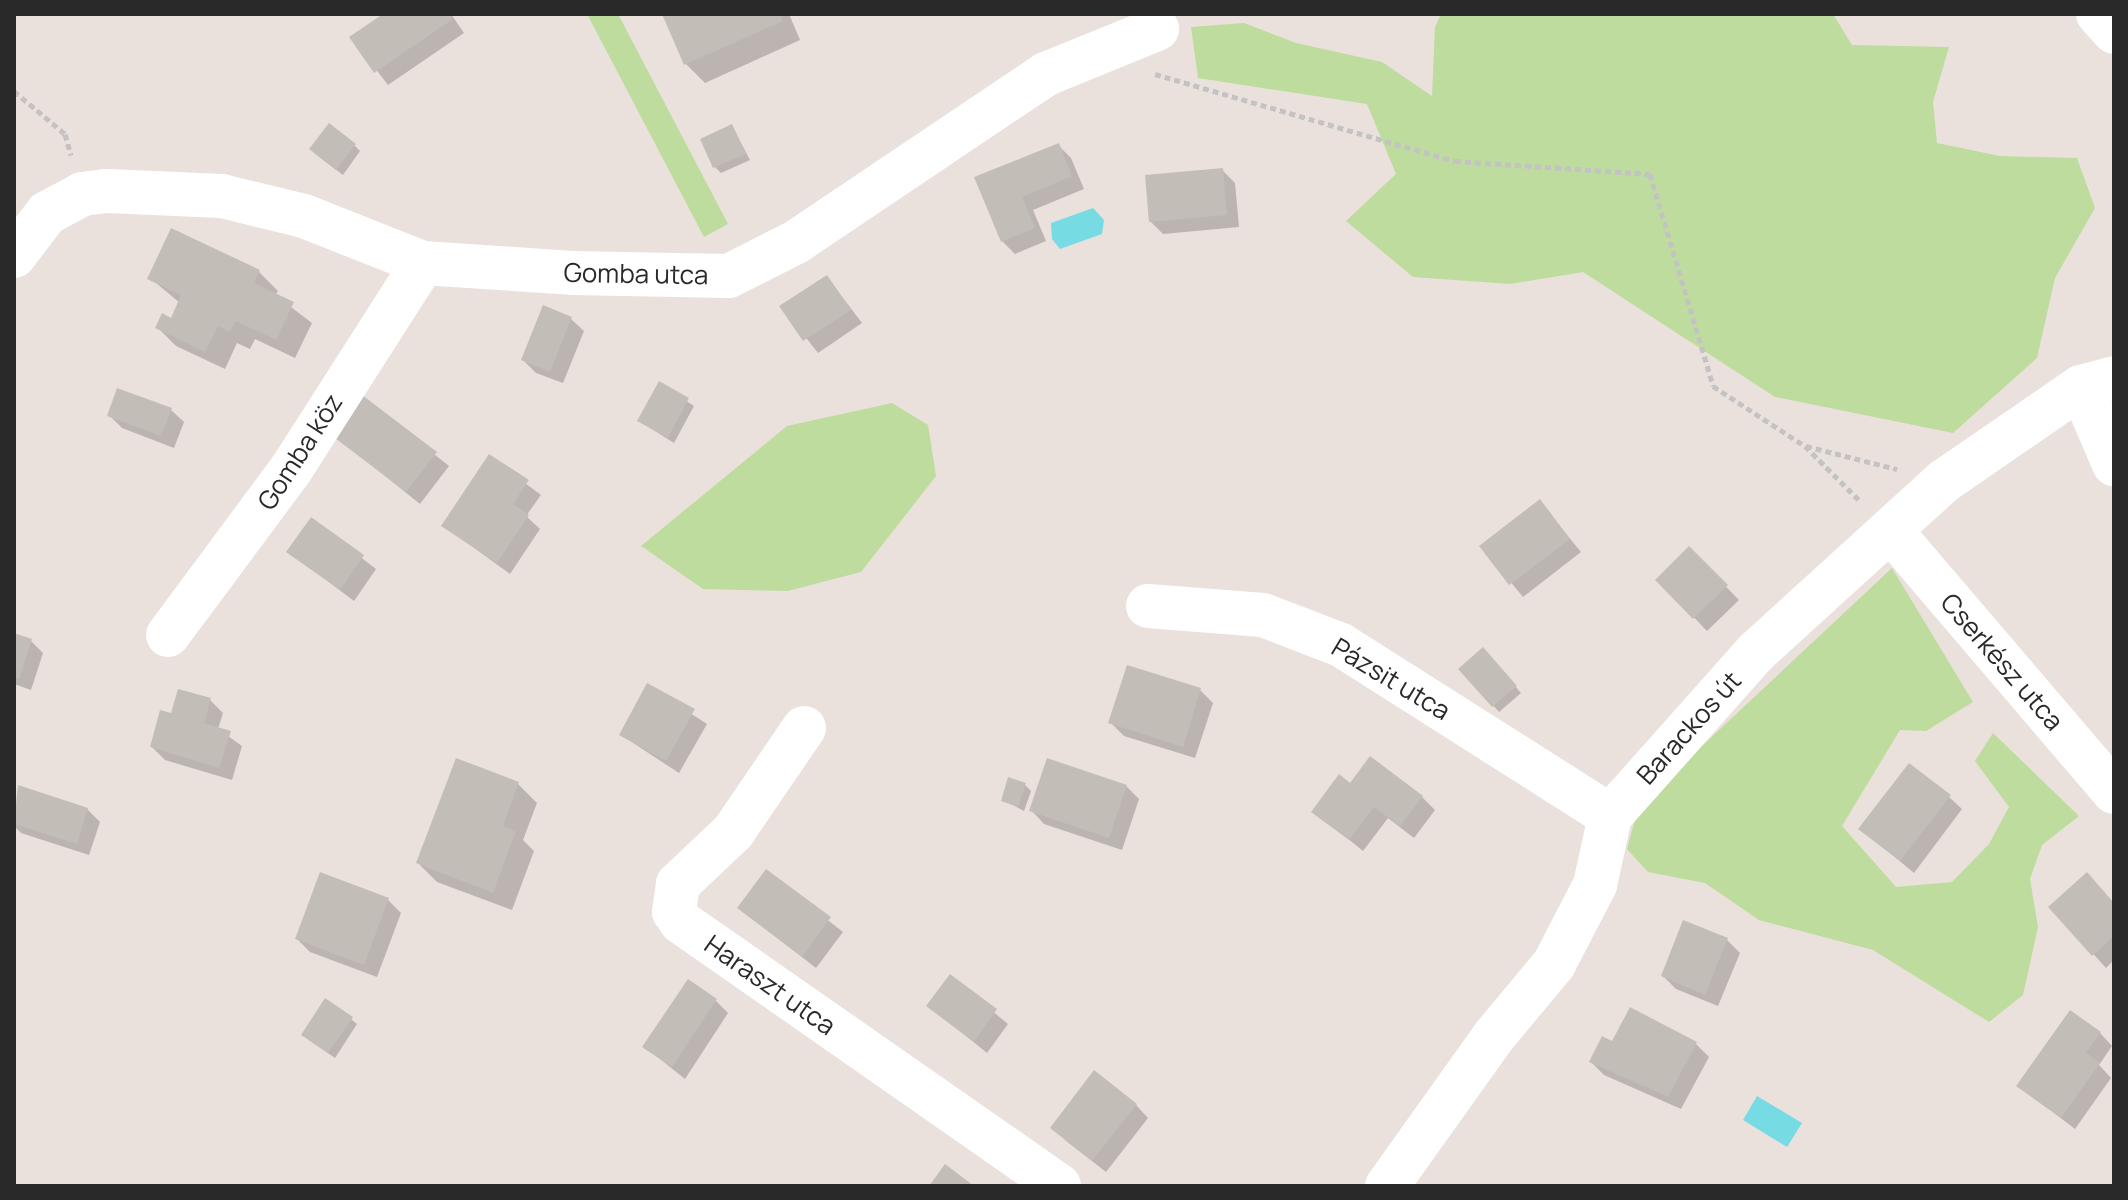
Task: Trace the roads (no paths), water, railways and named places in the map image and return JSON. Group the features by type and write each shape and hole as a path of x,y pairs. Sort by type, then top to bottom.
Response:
{"street":[{"path":"2098,14 2114,32"},
{"name":"Gomba utca","path":"14,256 47,213 94,193 222,196 304,216 423,263 572,273 729,276 796,242 1046,74 1157,29"},
{"name":"Gomba köz","path":"168,635 290,471 423,263"},
{"path":"2098,382 2114,464"},
{"name":"Barackos út","path":"1387,1186 1494,1036 1554,964 1595,885 1610,816 1756,652 1944,481 2098,382"},
{"name":"Cserkész utca","path":"1891,531 2114,792"},
{"name":"Pázsit utca","path":"1148,606 1263,615 1341,645 1610,816"},
{"name":"Haraszt utca","path":"804,728 733,832 678,884 674,912 681,922 1059,1186"}],"water":[{"path":"1093,208 1104,220 1102,234 1060,249 1052,239 1051,223"},
{"path":"1757,1096 1802,1123 1787,1147 1743,1120"}]}
